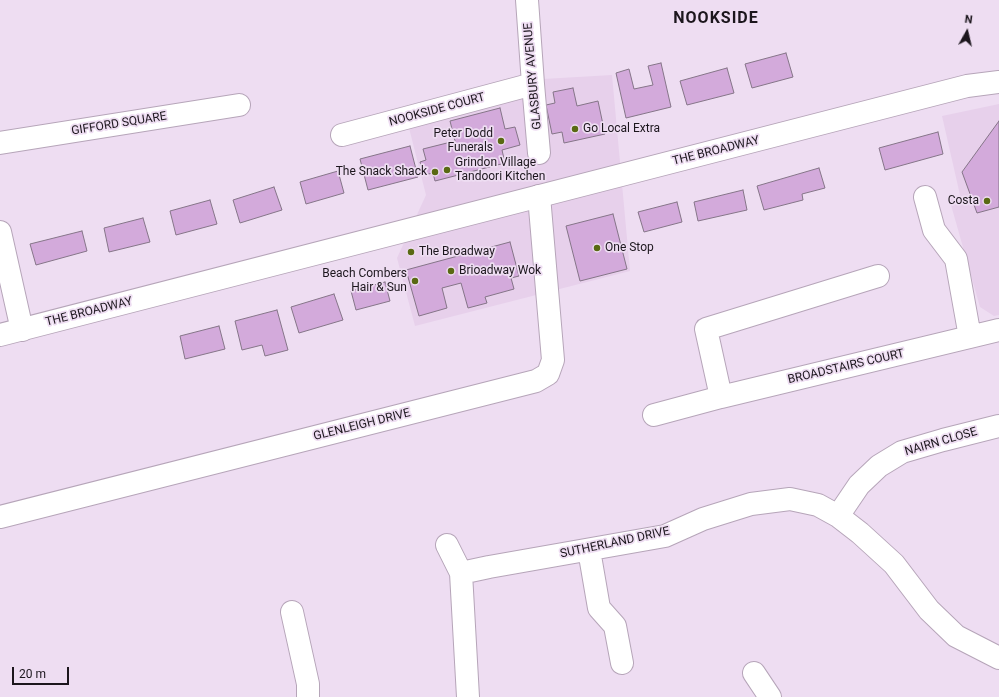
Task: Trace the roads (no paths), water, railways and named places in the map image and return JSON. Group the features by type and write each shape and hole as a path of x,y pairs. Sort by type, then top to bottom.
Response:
{"street":[{"name":"GLASBURY AVENUE","path":"527,0 539,153"},
{"name":"THE BROADWAY","path":"967,86 999,70"},
{"name":"THE BROADWAY","path":"0,335 967,86 999,82"},
{"name":"NOOKSIDE COURT","path":"342,135 533,84"},
{"name":"GIFFORD SQUARE","path":"0,143 239,105"},
{"name":"GLENLEIGH DRIVE","path":"0,517 536,380 548,374 553,360 538,196"},
{"path":"925,197 934,230 956,259 970,337"},
{"path":"0,232 22,330"},
{"path":"721,397 706,329 878,276"},
{"name":"BROADSTAIRS COURT","path":"654,415 721,397 999,330"},
{"name":"NAIRN CLOSE","path":"838,516 859,485 879,466 902,452 999,426"},
{"name":"SUTHERLAND DRIVE","path":"461,573 665,536 703,519 751,504 790,499 818,505 838,516 860,533 894,564 929,610 956,636 999,658"},
{"path":"447,545 461,573 468,697"},
{"path":"588,550 598,608 615,626 622,663"},
{"path":"292,612 308,684 308,697"},
{"path":"754,673 770,697"}],"place":[{"name":"Go Local Extra","path":"575,129"},
{"name":"Peter Dodd Funerals","path":"501,141"},
{"name":"Grindon Village Tandoori Kitchen","path":"447,170"},
{"name":"The Snack Shack","path":"435,172"},
{"name":"Costa","path":"987,201"},
{"name":"One Stop","path":"597,248"},
{"name":"The Broadway","path":"411,252"},
{"name":"Brioadway Wok","path":"451,271"},
{"name":"Beach Combers Hair & Sun","path":"415,281"}],"district":[{"name":"NOOKSIDE","path":"716,19"}]}
